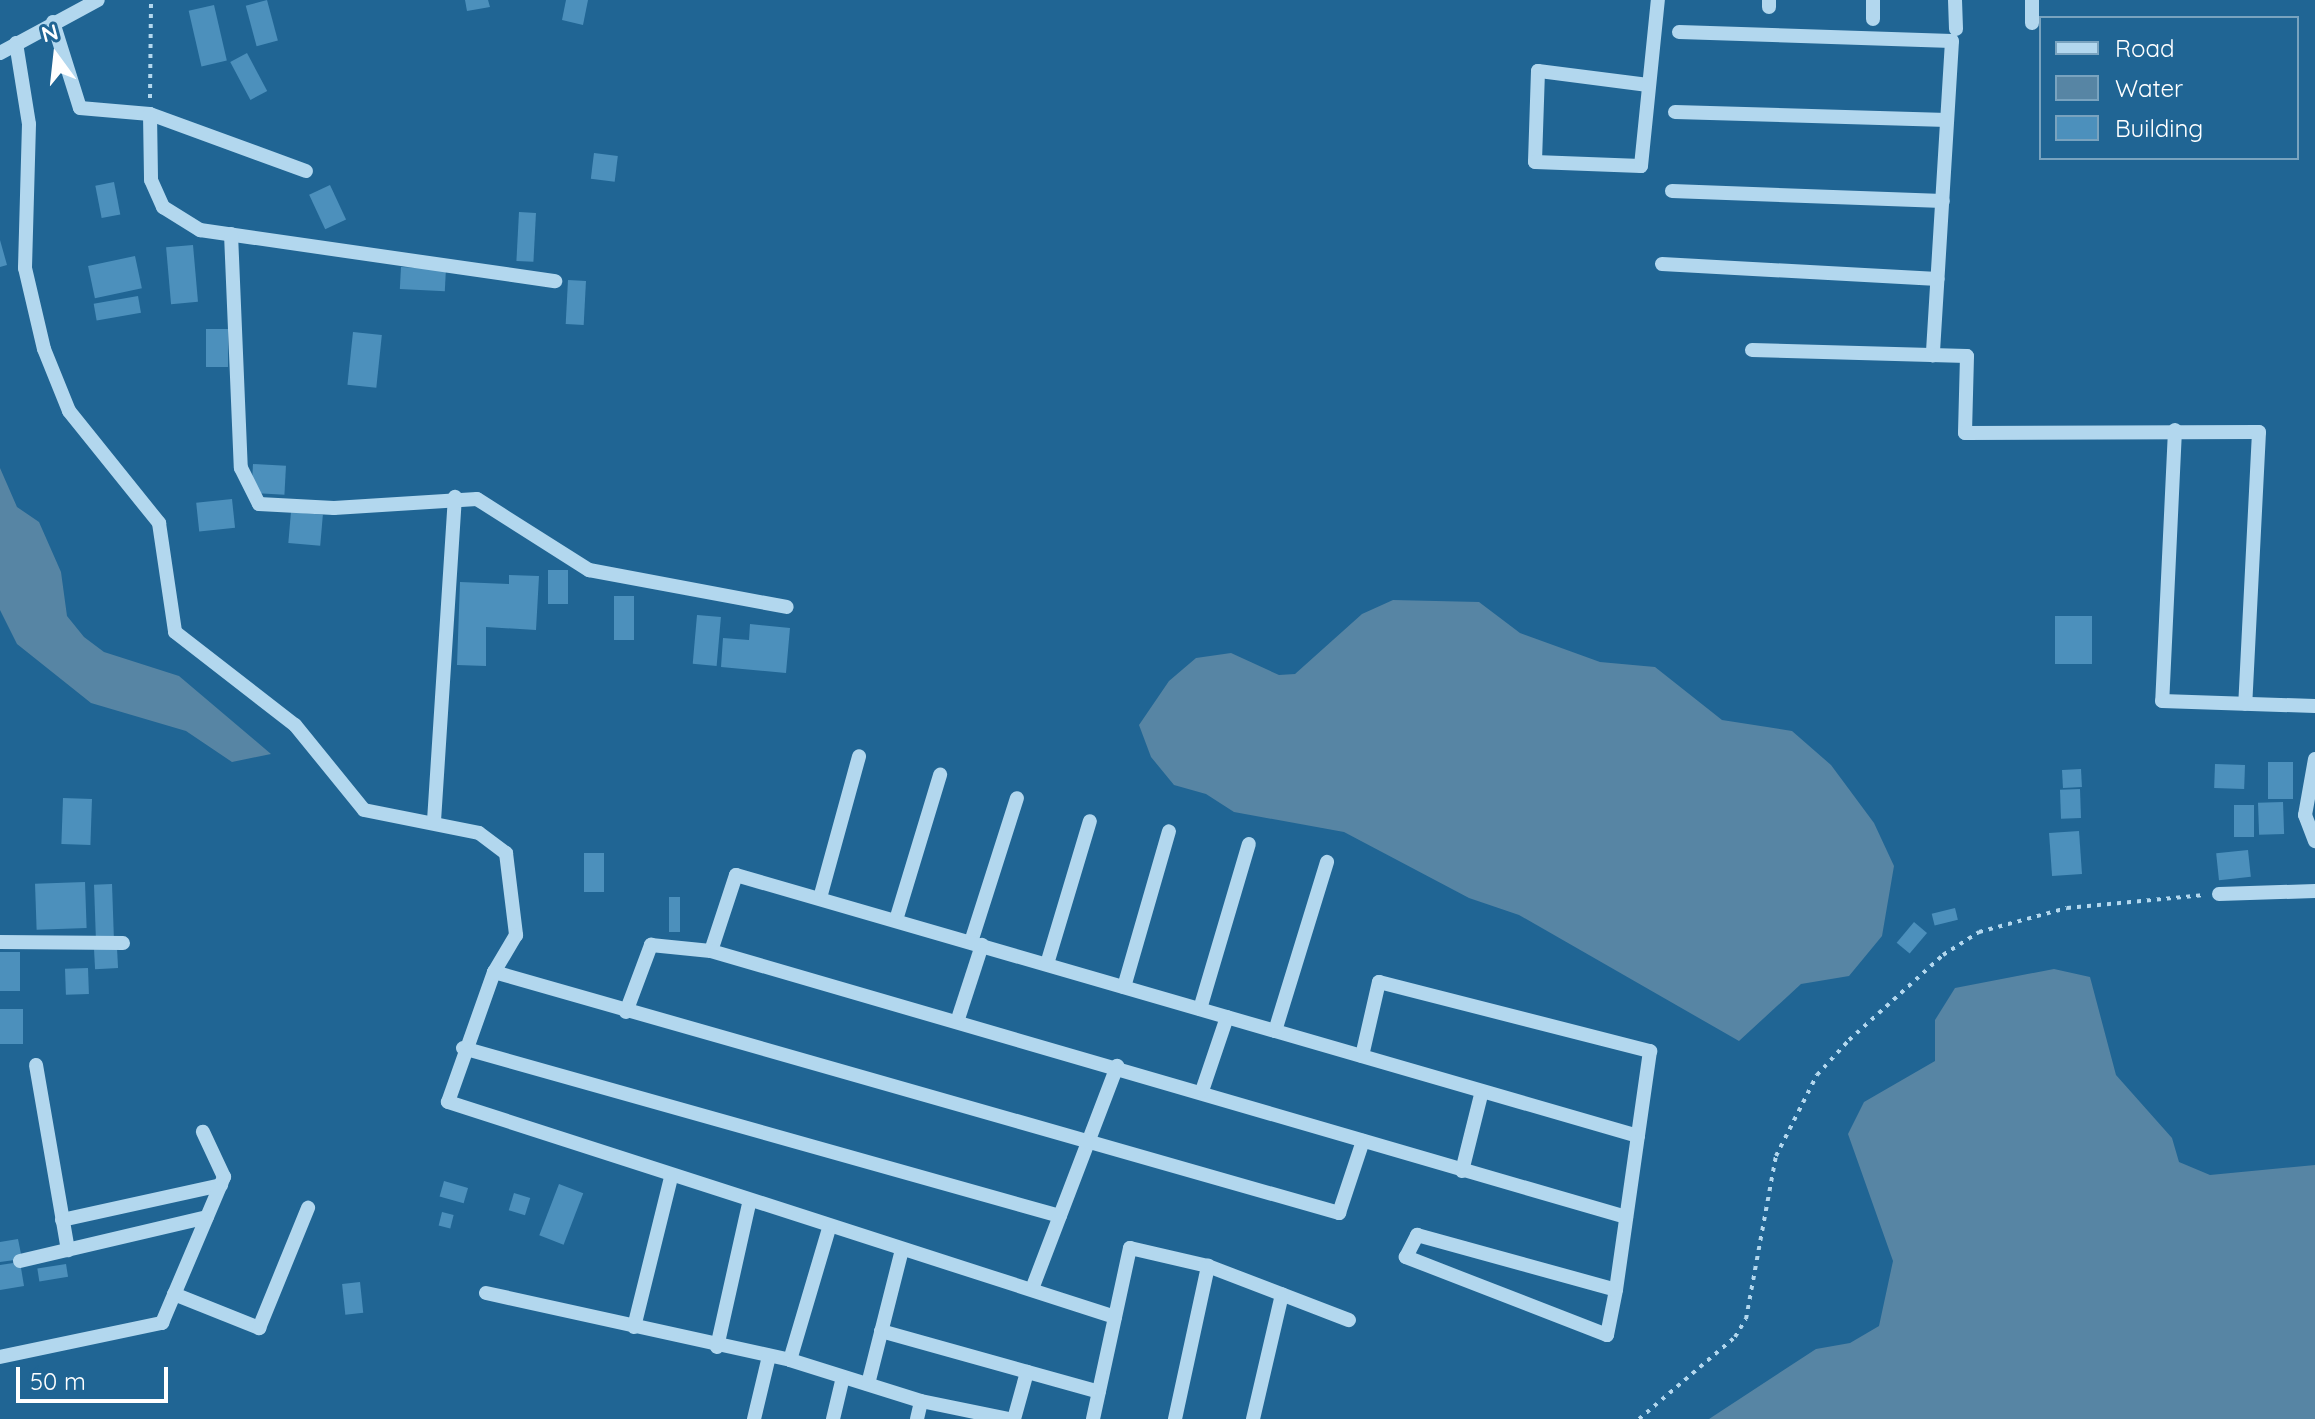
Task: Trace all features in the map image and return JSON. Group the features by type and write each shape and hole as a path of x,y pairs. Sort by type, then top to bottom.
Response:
{"street":[{"path":"0,53 98,0"},
{"path":"1648,85 1538,71 1535,162 1641,166 1658,0"},
{"path":"1873,0 1873,19"},
{"path":"1955,0 1956,29"},
{"path":"2032,0 2032,23"},
{"path":"53,22 80,108 150,114 306,171"},
{"path":"1679,32 1952,41 1933,355"},
{"path":"16,43 29,124 25,268 44,349 69,411 159,523 175,632 295,725 364,810 434,821 479,833 512,866 516,935 494,972 463,1048 448,1102 749,1204 1115,1317"},
{"path":"1675,112 1947,120"},
{"path":"150,114 151,180 163,207 200,230 555,281"},
{"path":"1672,191 1943,201"},
{"path":"231,234 233,386 249,494 271,506 334,508 455,497 501,508 589,570 787,607"},
{"path":"1662,264 1938,279"},
{"path":"1752,350 1967,356 1965,433 2259,432 2245,704"},
{"path":"2175,430 2162,701 2315,706"},
{"path":"434,821 455,497"},
{"path":"820,898 859,756"},
{"path":"2315,759 2305,815 2315,841"},
{"path":"896,920 940,775"},
{"path":"958,1019 1017,798"},
{"path":"1047,964 1090,821"},
{"path":"1124,987 1169,831"},
{"path":"1200,1009 1249,844"},
{"path":"1275,1031 1327,862"},
{"path":"711,951 736,875 1638,1136"},
{"path":"2219,894 2315,891"},
{"path":"0,942 123,943"},
{"path":"626,1012 651,945 711,951 958,1019 1462,1171 1626,1217"},
{"path":"494,972 1339,1213 1363,1141"},
{"path":"1362,1056 1379,982 1650,1051 1616,1290 1607,1335 1406,1257 1417,1235 1616,1290"},
{"path":"1202,1091 1227,1017"},
{"path":"463,1048 1060,1216"},
{"path":"36,1065 68,1250"},
{"path":"1032,1289 1117,1066"},
{"path":"1462,1171 1482,1091"},
{"path":"0,1357 162,1323 224,1177 203,1132"},
{"path":"634,1327 671,1178"},
{"path":"62,1220 221,1185"},
{"path":"717,1347 749,1204"},
{"path":"174,1294 259,1328 308,1208"},
{"path":"20,1261 207,1217"},
{"path":"790,1360 829,1228"},
{"path":"1093,1419 1130,1248 1208,1266 1349,1320"},
{"path":"868,1384 902,1250"},
{"path":"1175,1419 1208,1266"},
{"path":"486,1293 717,1347 790,1360 921,1401 1011,1419 1027,1372"},
{"path":"1253,1419 1282,1294"},
{"path":"881,1331 1099,1392"},
{"path":"754,1419 769,1356"},
{"path":"833,1419 843,1377"},
{"path":"917,1419 921,1401"}],"path":[{"path":"150,114 151,0"},
{"path":"1639,1419 1735,1337 1746,1319 1770,1177 1790,1121 1817,1075 1894,998 1961,942 2003,923 2105,902 2219,894"}],"water":[{"path":"0,468 17,507 39,522 61,572 67,616 84,637 104,652 179,676 271,754 232,762 186,731 91,703 17,644 0,610"},
{"path":"1393,600 1479,602 1520,633 1600,662 1655,667 1722,720 1792,731 1831,765 1874,823 1894,866 1882,936 1849,976 1801,984 1739,1041 1519,915 1469,898 1344,832 1234,812 1206,794 1174,785 1151,757 1139,725 1169,681 1196,658 1231,653 1279,675 1295,674 1362,614"},
{"path":"2054,969 2090,977 2116,1075 2172,1138 2179,1162 2210,1175 2315,1165 2315,1419 1709,1419 1816,1349 1850,1343 1879,1326 1893,1261 1848,1134 1864,1102 1935,1061 1935,1020 1955,988"}],"building":[{"path":"267,0 278,41 257,46 246,6"},
{"path":"465,0 488,0 490,7 467,11"},
{"path":"566,0 588,0 583,25 562,20"},
{"path":"214,5 227,61 201,66 189,11"},
{"path":"247,53 267,91 250,100 230,62"},
{"path":"594,153 618,156 615,182 591,179"},
{"path":"114,182 120,214 102,218 95,186"},
{"path":"330,185 346,219 325,229 309,195"},
{"path":"519,212 536,213 533,262 516,261"},
{"path":"0,240 7,265 0,267"},
{"path":"193,245 198,302 171,304 166,247"},
{"path":"135,256 142,288 95,298 88,266"},
{"path":"401,267 446,269 445,291 400,289"},
{"path":"568,280 586,281 584,325 566,324"},
{"path":"138,296 141,313 97,321 94,304"},
{"path":"206,329 228,329 228,367 206,367"},
{"path":"353,332 382,335 376,388 347,385"},
{"path":"253,464 286,466 284,495 251,493"},
{"path":"232,499 235,528 199,532 196,503"},
{"path":"291,512 323,515 320,546 288,543"},
{"path":"548,570 568,570 568,604 548,604"},
{"path":"509,575 539,576 536,630 486,627 486,666 457,665 460,582 509,584"},
{"path":"614,596 634,596 634,640 614,640"},
{"path":"697,615 721,617 717,666 693,664"},
{"path":"2055,616 2092,616 2092,664 2055,664"},
{"path":"750,624 790,628 786,673 721,667 723,638 749,640"},
{"path":"2268,762 2293,762 2293,799 2268,799"},
{"path":"2215,764 2245,765 2244,789 2214,788"},
{"path":"2081,769 2082,787 2063,788 2062,770"},
{"path":"2080,789 2081,818 2061,819 2060,790"},
{"path":"63,798 92,799 90,845 61,844"},
{"path":"2283,802 2284,834 2259,835 2258,803"},
{"path":"2234,805 2254,805 2254,837 2234,837"},
{"path":"2079,831 2082,874 2052,876 2049,833"},
{"path":"2248,850 2251,877 2219,880 2216,853"},
{"path":"584,853 604,853 604,892 584,892"},
{"path":"85,882 87,928 37,930 35,884"},
{"path":"112,884 114,936 96,937 94,885"},
{"path":"669,897 680,897 680,932 669,932"},
{"path":"1955,908 1958,920 1935,925 1932,914"},
{"path":"1914,922 1927,933 1910,954 1897,943"},
{"path":"117,948 118,968 95,969 94,949"},
{"path":"0,952 20,952 20,991 0,991"},
{"path":"88,968 89,994 66,995 65,969"},
{"path":"0,1009 23,1009 23,1044 0,1044"},
{"path":"444,1181 468,1188 464,1203 440,1196"},
{"path":"559,1184 583,1193 564,1245 539,1235"},
{"path":"514,1193 530,1198 525,1215 509,1210"},
{"path":"442,1212 454,1215 450,1228 439,1226"},
{"path":"18,1239 22,1259 0,1262 0,1242"},
{"path":"20,1262 24,1286 0,1290 0,1265"},
{"path":"66,1264 68,1277 39,1281 37,1269"},
{"path":"360,1282 363,1313 345,1315 342,1284"}]}
